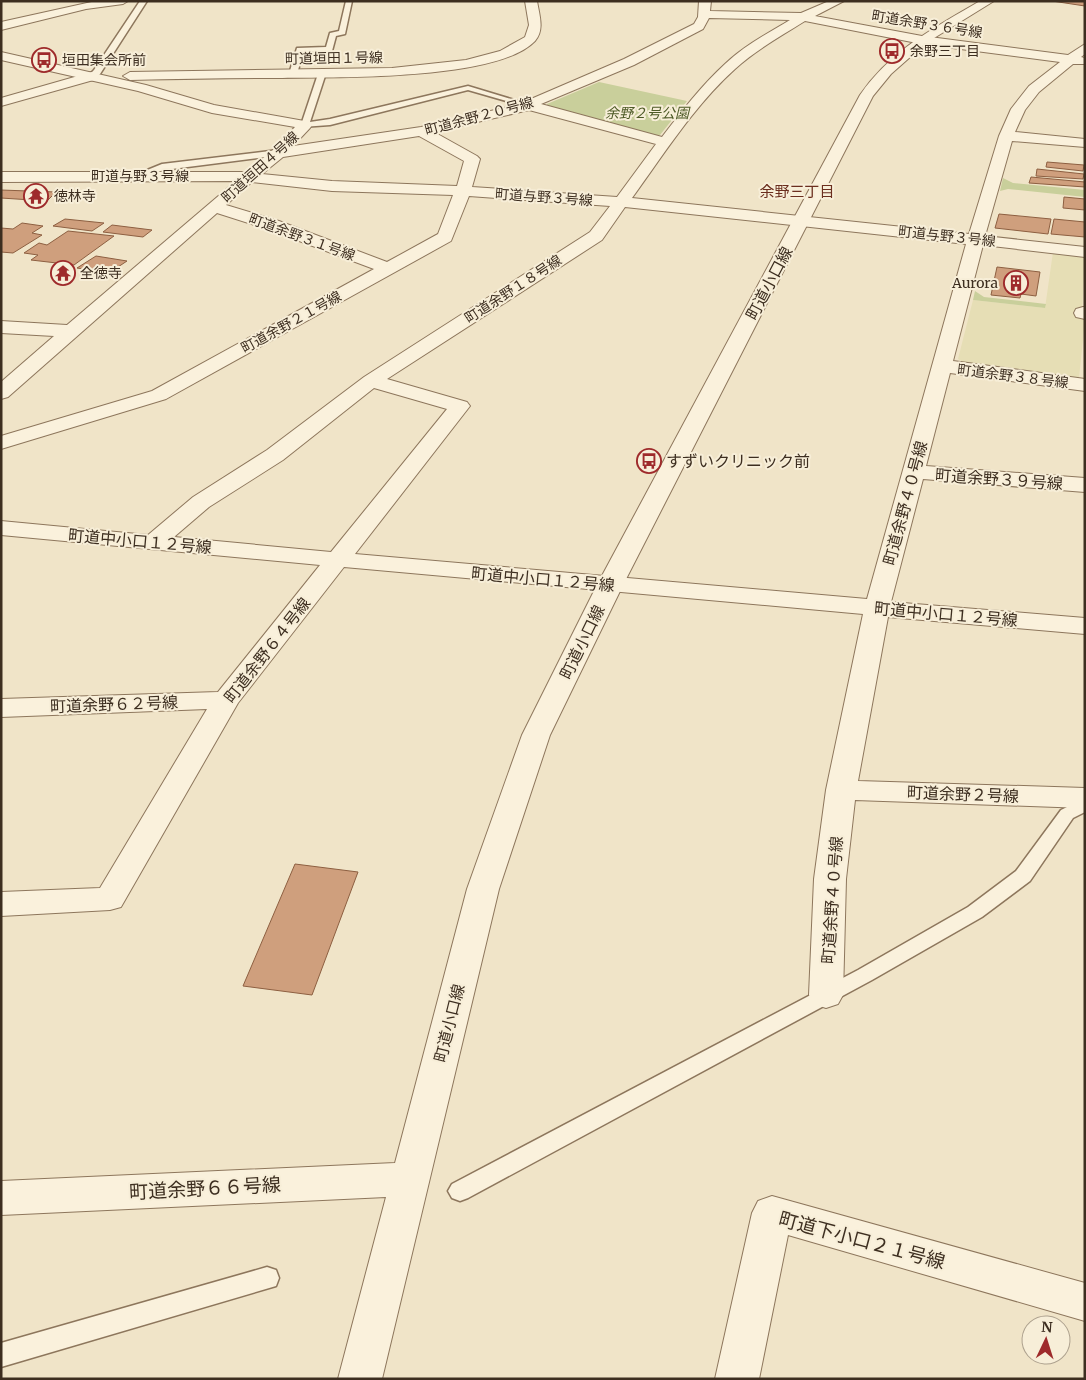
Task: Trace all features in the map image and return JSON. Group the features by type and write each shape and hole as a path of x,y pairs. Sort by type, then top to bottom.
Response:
{"street":[{"path":"67,1 86,6"},
{"path":"1,26 86,6 123,1"},
{"name":"町道垣田１号線","path":"92,76 418,71 467,64 504,54 523,44 533,36 535,25 531,1"},
{"name":"町道余野１８号線","path":"152,543 201,502 275,455 371,381 596,236 698,98 731,65 759,44 803,18 838,1"},
{"name":"町道小口線","path":"360,1379 482,889 536,735 610,585 867,96 886,71 922,40 989,1"},
{"name":"町道余野３６号線","path":"705,8 803,18 922,40 1080,56"},
{"name":"町道余野２０号線","path":"278,154 421,131 527,105 629,62 699,26 704,17 705,8"},
{"path":"1,20 14,23"},
{"name":"町道垣田４号線","path":"1,56 92,76 212,109 305,125"},
{"name":"町道余野４０号線","path":"826,995 830,878 841,790 877,608 913,472 1006,136 1018,109 1034,90 1080,56"},
{"path":"1,102 92,76"},
{"path":"527,105 664,142"},
{"name":"町道垣田４号線","path":"1,393 179,236 278,154 305,125"},
{"name":"町道余野２１号線","path":"1,443 159,395 446,237 463,191 472,159 421,131"},
{"path":"1006,136 1085,143"},
{"name":"町道与野３号線","path":"1,177 140,175 248,178 332,186 463,191 621,202 1085,252"},
{"name":"町道余野３１号線","path":"215,207 273,225 388,268"},
{"path":"1,327 72,331"},
{"name":"町道余野３８号線","path":"942,366 1085,385"},
{"name":"町道余野６４号線","path":"1,904 110,899 226,700 460,406 371,381"},
{"name":"町道余野３９号線","path":"913,472 1085,486"},
{"name":"町道中小口１２号線","path":"1,528 610,585 1085,626"},
{"name":"町道余野６２号線","path":"1,708 226,700"},
{"name":"町道余野２号線","path":"841,790 1085,798"},
{"name":"町道余野６６号線","path":"1,1198 409,1178"},
{"name":"町道下小口２１号線","path":"737,1379 772,1213 1085,1302"}],"lane":[{"path":"92,76 98,72 144,1"},
{"path":"293,74 300,50 330,49 333,35 342,32 349,1"},
{"path":"322,73 305,125 330,122 468,88 527,105"},
{"path":"140,175 162,167 278,154"},
{"path":"460,1191 865,975 975,912 1002,894 1023,876 1067,814 1085,804"},
{"path":"1,1355 267,1278"}],"shaded area":[{"path":"1053,252 1085,256 1082,312 1085,313 1085,321 1079,378 966,364 958,359 973,300 1045,308"}],"green space":[{"name":"余野２号公園","path":"599,82 687,101 660,135 651,135 547,107 547,104"},
{"path":"1003,178 1013,183 1085,190 1085,197 1008,189 1000,191"},
{"path":"975,291 984,297 1046,304 1045,308 973,300"}],"building":[{"path":"1052,1 1085,1 1085,6"},
{"path":"1047,162 1084,165 1083,171 1046,167"},
{"path":"1037,169 1084,174 1083,179 1036,176"},
{"path":"1031,177 1085,182 1085,187 1029,183"},
{"path":"1,190 56,192 47,201 1,198"},
{"path":"1064,197 1085,199 1085,210 1063,208"},
{"path":"999,214 1051,219 1048,234 995,228"},
{"path":"65,219 104,223 92,231 53,226"},
{"path":"1054,219 1085,222 1085,237 1051,234"},
{"path":"22,223 43,226 32,233 42,235 13,253 1,252 1,228 13,229"},
{"path":"112,225 152,230 143,237 103,232"},
{"path":"68,231 114,236 74,265 31,260 38,255 24,253 39,243 47,245"},
{"path":"96,256 127,261 109,273 77,268"},
{"name":"Aurora","path":"997,267 1040,272 1036,296 1021,294 1020,298 991,295"},
{"path":"295,864 358,872 312,995 243,986"}],"place":[{"name":"余野三丁目","path":"892,51"},
{"name":"垣田集会所前","path":"44,60"},
{"name":"徳林寺","path":"36,196"},
{"name":"全徳寺","path":"63,273"},
{"name":"Aurora","path":"1016,283"},
{"name":"すずいクリニック前","path":"649,461"}],"district":[{"name":"余野三丁目","path":"797,191"}]}
